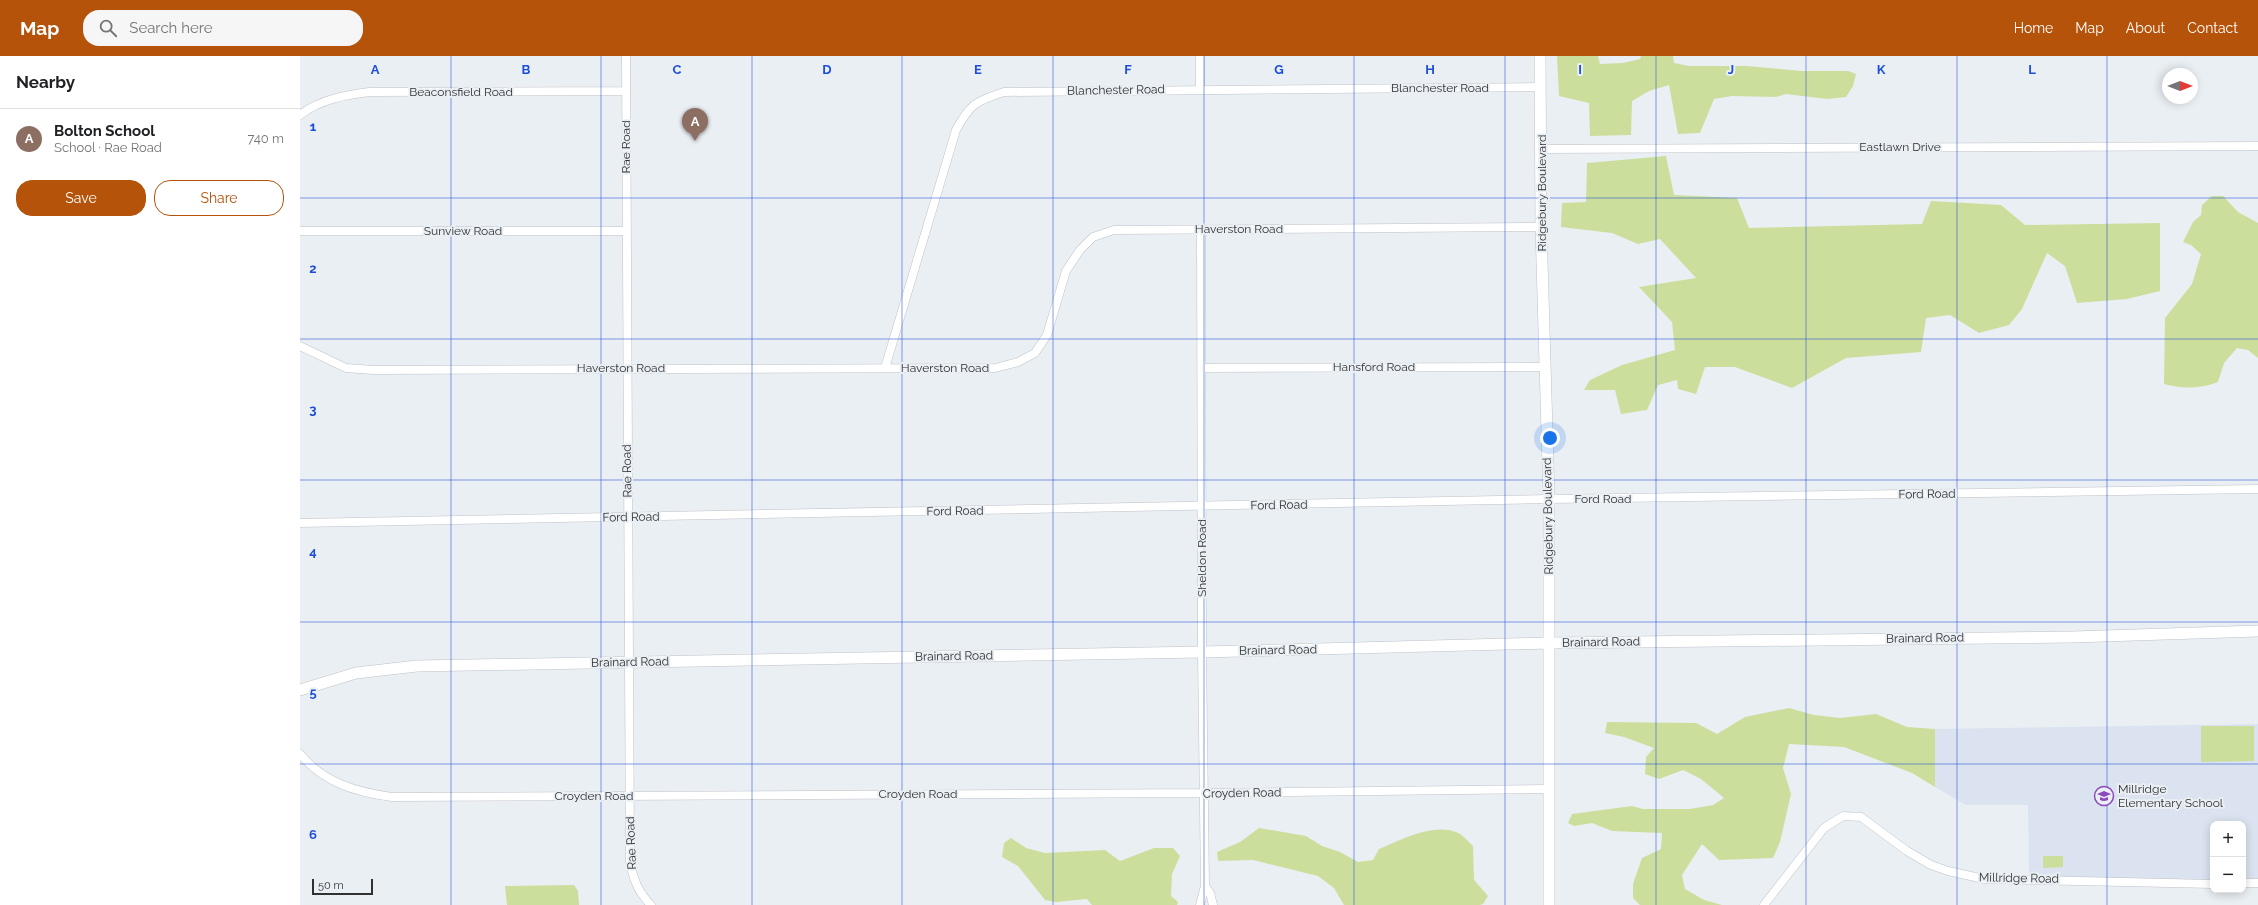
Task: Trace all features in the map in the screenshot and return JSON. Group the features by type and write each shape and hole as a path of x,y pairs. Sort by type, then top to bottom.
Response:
{"street":[{"name":"Rae Road","path":"626,56 625,231 630,861 632,875 643,896 651,905"},
{"path":"1200,56 1200,89"},
{"name":"Ridgebury Boulevard","path":"1540,56 1542,149 1541,227 1549,499 1549,905"},
{"name":"Blanchester Road","path":"885,368 956,130 966,111 982,100 1004,92 1541,87"},
{"name":"Beaconsfield Road","path":"300,115 308,109 342,96 369,92 626,91"},
{"name":"Eastlawn Drive","path":"1542,149 2258,146"},
{"name":"Haverston Road","path":"300,346 346,368 373,370 995,368 1018,362 1035,353 1047,335 1066,271 1080,250 1094,237 1114,230 1541,227"},
{"name":"Sheldon Road","path":"1201,229 1202,652 1205,886"},
{"name":"Sunview Road","path":"300,231 625,231"},
{"name":"Hansford Road","path":"1202,368 1546,367"},
{"name":"Ford Road","path":"300,523 1202,507 1549,499 2258,489"},
{"name":"Brainard Road","path":"300,690 356,673 397,667 1202,652 1549,643 2062,637 2258,631"},
{"name":"Croyden Road","path":"300,754 311,767 336,783 363,793 392,797 1205,793 1549,789"},
{"name":"Millridge Road","path":"1764,905 1824,828 1838,818 1849,815 1868,820 1907,851 1931,865 1973,877 2210,884"},
{"path":"2246,883 2258,883"},
{"path":"1200,905 1205,886"},
{"path":"1205,886 1210,893 1213,905"}],"shaded area":[{"name":"Millridge Elementary School","path":"2258,724 2258,883 2246,883 2246,821 2210,821 2210,884 2029,878 2028,805 1966,805 1935,787 1935,729"}],"green space":[{"path":"1557,56 1598,56 1600,64 1623,63 1640,59 1641,56 1673,56 1674,63 1689,66 1747,66 1801,71 1848,71 1856,74 1853,86 1846,97 1827,99 1786,94 1776,97 1732,96 1714,99 1700,133 1678,134 1669,85 1649,91 1632,101 1631,135 1590,136 1589,103 1559,96"},
{"path":"1666,156 1674,195 1737,198 1749,228 1922,224 1931,201 2001,205 2025,225 2160,223 2160,291 2127,299 2077,303 2065,266 2047,253 2022,309 2009,325 1979,333 1950,315 1926,318 1921,352 1846,358 1792,388 1735,367 1705,367 1696,394 1678,389 1677,380 1658,385 1647,410 1621,414 1615,390 1584,390 1590,380 1622,365 1675,350 1672,322 1639,287 1696,278 1660,239 1638,244 1612,233 1561,227 1562,203 1586,202 1587,163"},
{"path":"2212,196 2223,196 2238,212 2258,223 2258,358 2248,350 2237,348 2224,363 2218,382 2198,387 2171,386 2164,384 2165,318 2192,284 2201,254 2191,245 2183,242 2193,222 2201,215 2202,205"},
{"path":"1789,708 1814,715 1840,718 1876,714 1907,727 1935,729 1935,787 1912,773 1844,747 1789,744 1783,768 1791,794 1780,842 1773,858 1719,860 1702,844 1682,875 1685,889 1704,900 1722,905 1640,905 1633,898 1633,884 1642,858 1661,849 1662,833 1612,831 1592,823 1574,826 1568,823 1572,814 1632,806 1643,809 1690,809 1713,805 1724,798 1701,779 1683,770 1659,779 1645,774 1646,757 1654,748 1624,737 1605,733 1607,722 1696,723 1717,734 1745,717"},
{"path":"2201,726 2254,726 2254,761 2201,762"},
{"path":"1259,828 1306,836 1322,846 1340,852 1358,862 1373,860 1379,849 1407,837 1427,831 1447,830 1456,832 1463,836 1473,846 1474,880 1488,896 1483,904 1480,905 1344,905 1334,888 1318,876 1253,860 1218,861 1217,852 1240,842"},
{"path":"1011,838 1026,848 1045,853 1105,850 1120,861 1154,848 1173,848 1180,856 1172,874 1171,896 1178,902 1177,905 1092,905 1087,899 1056,902 1045,900 1018,866 1002,857 1004,843"},
{"path":"2043,856 2063,856 2063,867 2043,868"},
{"path":"574,885 578,891 579,905 507,905 505,886"}],"place":[{"name":"Bolton School","path":"695,141"},
{"name":"Millridge Elementary School","path":"2104,796"}]}
